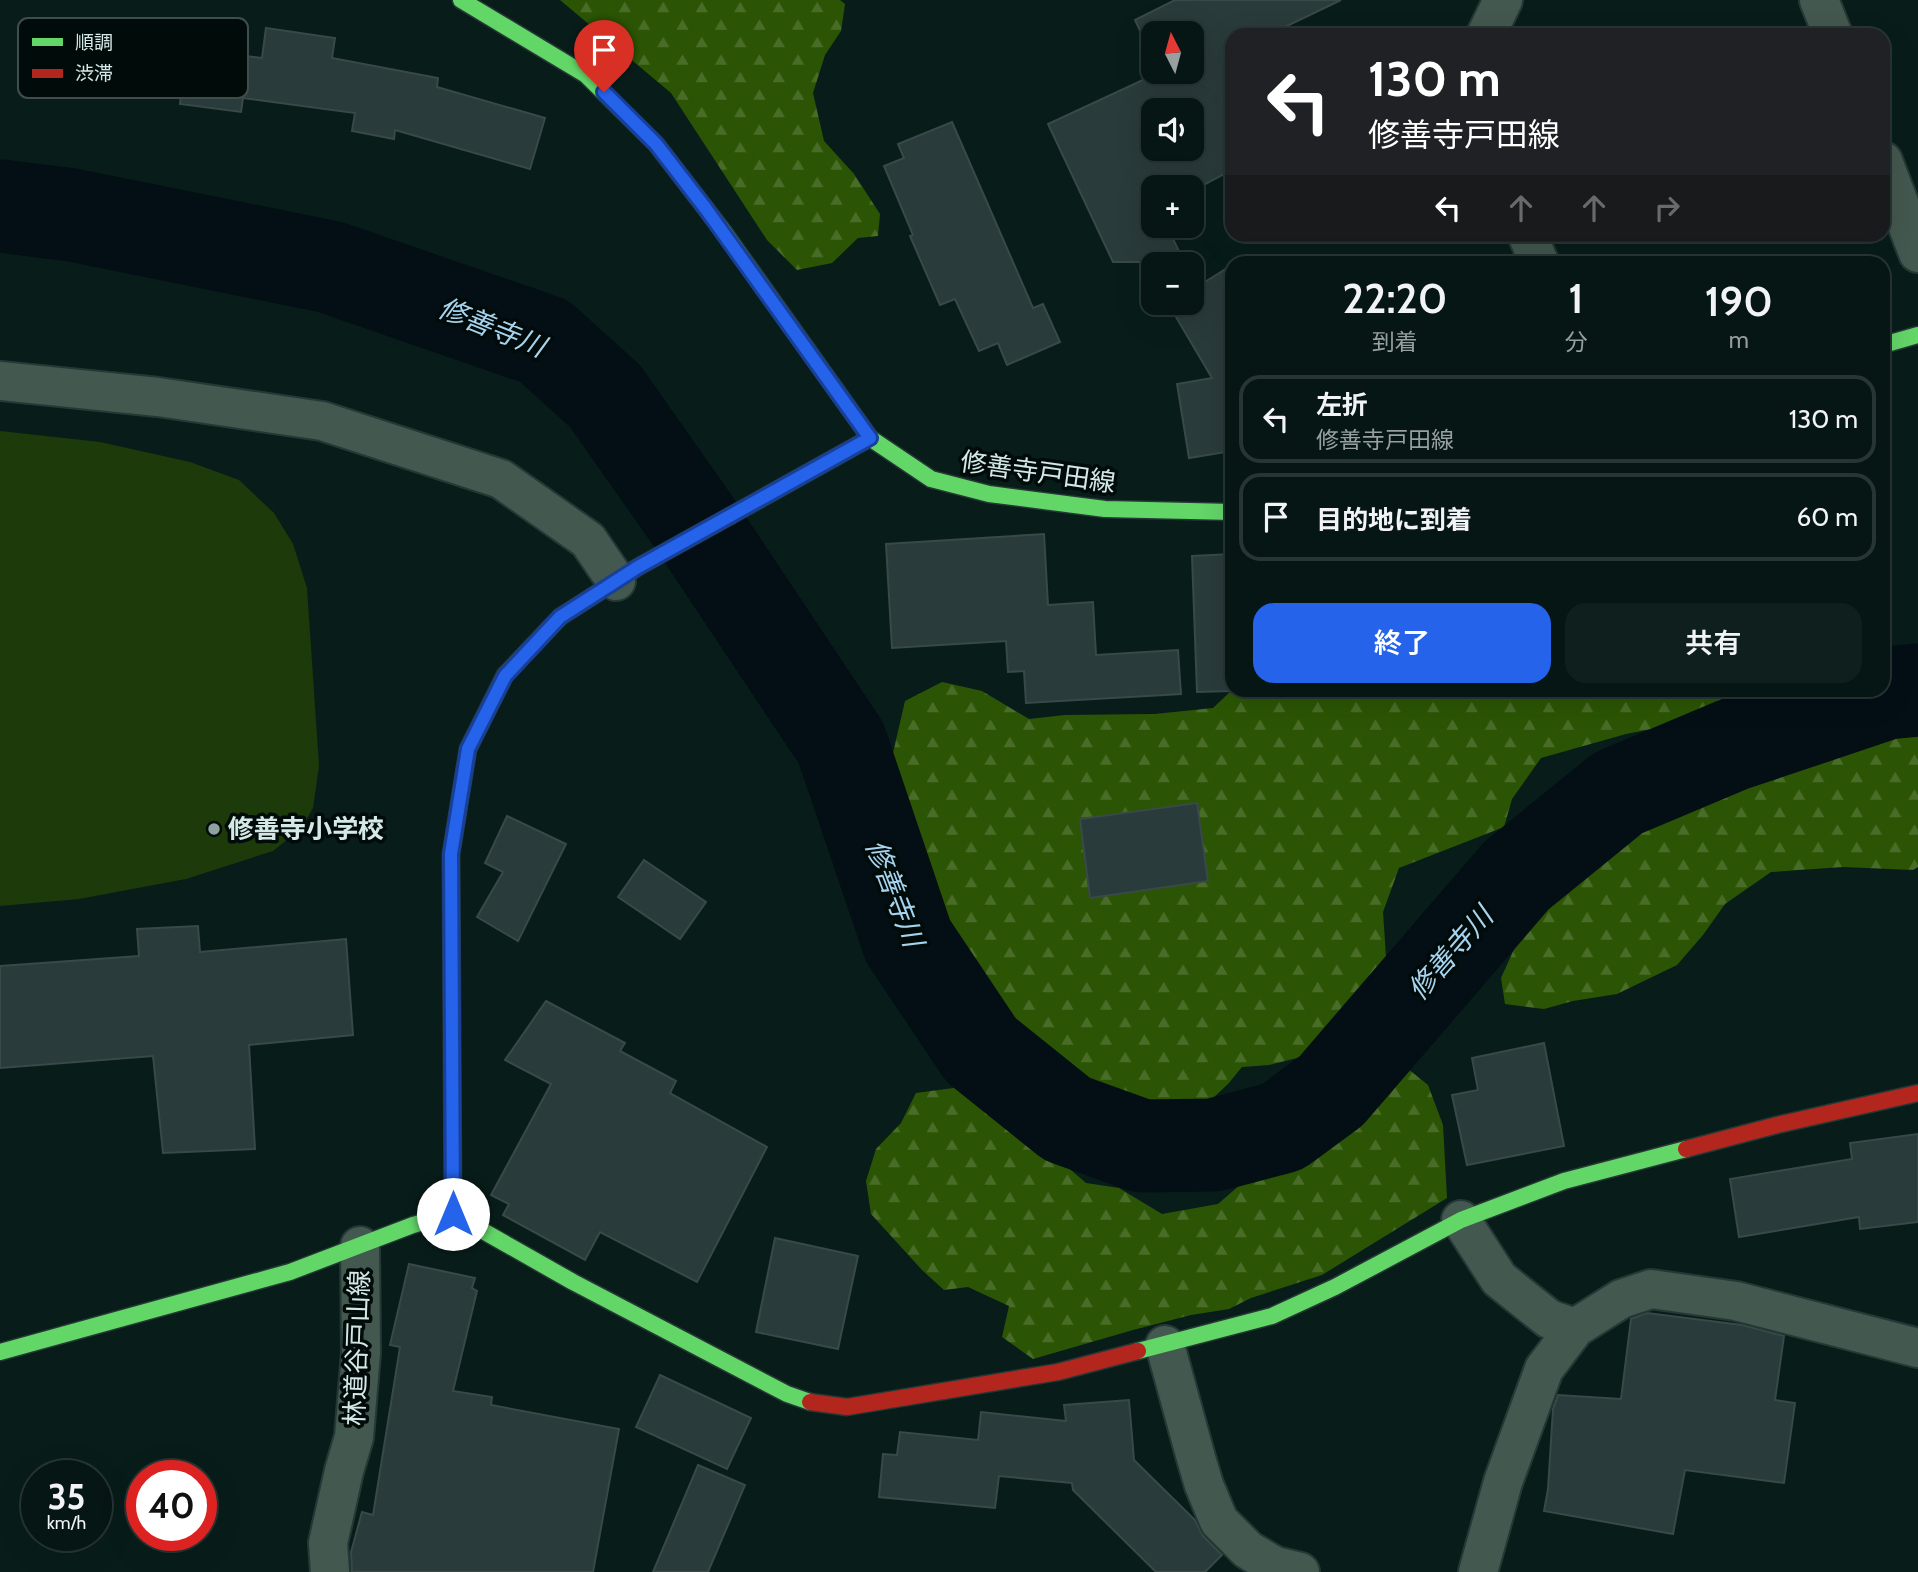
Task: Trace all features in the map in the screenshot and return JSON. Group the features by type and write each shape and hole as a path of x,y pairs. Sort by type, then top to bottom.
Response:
{"street":[{"name":"修善寺戸田線","path":"461,0 586,75 656,144 723,231 870,438 931,479 989,494 1105,509 1225,512"},
{"path":"1489,28 1503,0"},
{"path":"1890,179 1918,253"},
{"path":"1890,343 1918,335"},
{"path":"0,381 159,397 322,421 501,479 588,540 627,574"},
{"path":"453,1214 451,854 468,749 505,676 560,617 627,574 870,438"},
{"path":"0,1352 290,1272 412,1225 453,1214 573,1282 787,1394 813,1403 847,1407 1058,1372 1272,1316 1335,1287 1461,1220 1564,1181 1777,1125 1918,1093"},
{"path":"1461,1220 1499,1279 1549,1319 1575,1328"},
{"name":"林道谷戸山線","path":"330,1572 328,1543 344,1471 355,1437 361,1353 360,1246"},
{"path":"1478,1572 1503,1482 1544,1369 1575,1328 1621,1299 1651,1289 1736,1301 1918,1348"},
{"path":"1165,1345 1204,1485 1219,1521 1248,1550 1275,1566 1300,1572"}],"green space":[{"path":"560,0 840,0 845,4 841,31 825,55 813,93 824,141 854,174 880,214 878,236 858,238 832,263 797,270 767,240 671,93"},
{"path":"0,431 100,442 190,462 239,480 274,513 293,544 307,588 319,766 313,808 301,829 273,851 186,879 79,899 0,906"},
{"path":"942,682 982,691 1029,719 1065,715 1155,714 1213,708 1225,697 1724,697 1677,724 1626,734 1541,758 1512,799 1504,827 1399,868 1383,912 1387,972 1377,1000 1353,1030 1297,1058 1269,1065 1242,1067 1198,1112 1106,1100 1071,1086 974,998 959,960 916,875 906,822 890,766 905,701"},
{"path":"1894,724 1918,724 1918,867 1913,870 1843,867 1771,872 1725,904 1677,965 1617,994 1544,1009 1505,1004 1501,978 1525,925 1570,889 1600,847 1658,825 1704,795 1750,771 1836,744 1859,749"},
{"path":"1407,1068 1428,1085 1443,1125 1447,1198 1322,1275 1251,1298 1229,1309 1191,1315 1033,1359 1002,1337 1009,1306 968,1287 944,1290 871,1214 866,1181 876,1149 901,1123 916,1093 961,1087 1039,1126 1057,1158 1086,1183 1119,1188 1162,1214 1218,1204 1264,1164 1340,1131 1369,1095"}],"building":[{"path":"1175,0 1341,0 1283,28 1225,28 1225,174 1204,185 1204,175 1141,175 1141,238 1173,238 1179,252 1141,252 1141,262 1113,262 1048,124 1141,81 1141,84 1204,84 1204,21 1141,21 1141,33 1135,20"},
{"path":"266,28 335,38 332,58 438,78 437,87 545,118 530,169 395,130 394,139 352,131 355,113 243,98 248,98 248,56 262,58"},
{"path":"181,98 243,98 241,112 180,104"},
{"path":"952,122 1033,308 1043,304 1060,342 1007,365 998,343 979,351 955,299 940,305 884,166 904,158 898,144"},
{"path":"1225,269 1225,452 1189,458 1177,384 1212,378 1175,315 1204,315 1204,282"},
{"path":"1044,534 1048,605 1093,602 1096,655 1178,650 1181,694 1026,703 1024,671 1008,672 1006,641 892,648 886,544"},
{"path":"1225,554 1225,691 1197,692 1192,556"},
{"path":"1197,803 1208,881 1090,898 1080,819"},
{"path":"507,816 566,844 518,941 477,917 503,872 485,863"},
{"path":"644,860 706,902 680,939 618,897"},
{"path":"198,926 200,952 346,939 353,1035 249,1045 255,1149 163,1153 153,1056 0,1068 0,966 139,956 137,929"},
{"path":"546,1001 625,1043 620,1051 676,1081 670,1093 767,1147 697,1282 600,1232 585,1260 503,1215 509,1204 491,1195 551,1084 505,1060"},
{"path":"1544,1043 1564,1146 1467,1165 1452,1095 1478,1090 1472,1058"},
{"path":"1918,1134 1918,1222 1860,1229 1859,1217 1739,1237 1730,1179 1852,1159 1850,1143"},
{"path":"775,1238 858,1256 838,1349 756,1332"},
{"path":"409,1264 475,1278 472,1288 477,1291 453,1391 492,1397 491,1405 619,1429 593,1572 352,1572 351,1552 362,1512 373,1515 400,1347 390,1345"},
{"path":"1647,1313 1742,1325 1784,1336 1775,1400 1795,1403 1784,1483 1685,1470 1673,1534 1544,1511 1553,1409 1558,1395 1621,1399 1631,1319"},
{"path":"660,1375 751,1418 727,1469 636,1427"},
{"path":"1129,1400 1134,1460 1195,1520 1203,1536 1222,1555 1205,1572 1156,1572 1073,1490 1072,1483 999,1476 995,1508 879,1497 883,1454 897,1455 900,1432 978,1440 981,1412 1066,1421 1064,1405"},
{"path":"698,1465 745,1485 708,1572 653,1572"}],"waterway":[{"name":"修善寺川","path":"0,206 72,215 330,267 544,341 605,396 695,524 841,743 908,941 981,1050 1067,1119 1142,1146 1214,1145 1282,1127 1331,1091 1516,876 1618,793 1732,745 1875,697"},
{"name":"修善寺川","path":"1890,693 1918,690"}],"traffic: fast":[{"path":"461,0 586,75 656,144 723,231 870,438 931,479 989,494 1105,509 1225,512"},
{"path":"1890,343 1918,335"},
{"path":"453,1214 451,854 468,749 505,675 560,617 638,567 730,516"},
{"path":"1138,1351 1272,1316 1335,1287 1461,1220 1564,1181 1686,1149"},
{"path":"0,1352 290,1272 413,1225 453,1214 573,1282 787,1394 810,1402"}],"traffic: jam":[{"path":"730,516 870,438"},
{"path":"1686,1149 1918,1093"},
{"path":"810,1402 847,1407 1058,1372 1138,1351"}],"place":[{"name":"修善寺小学校","path":"214,829"}],"route":[{"path":"453,1214 451,854 468,749 505,676 560,617 638,567 870,438 723,231 656,144 604,92"}]}
